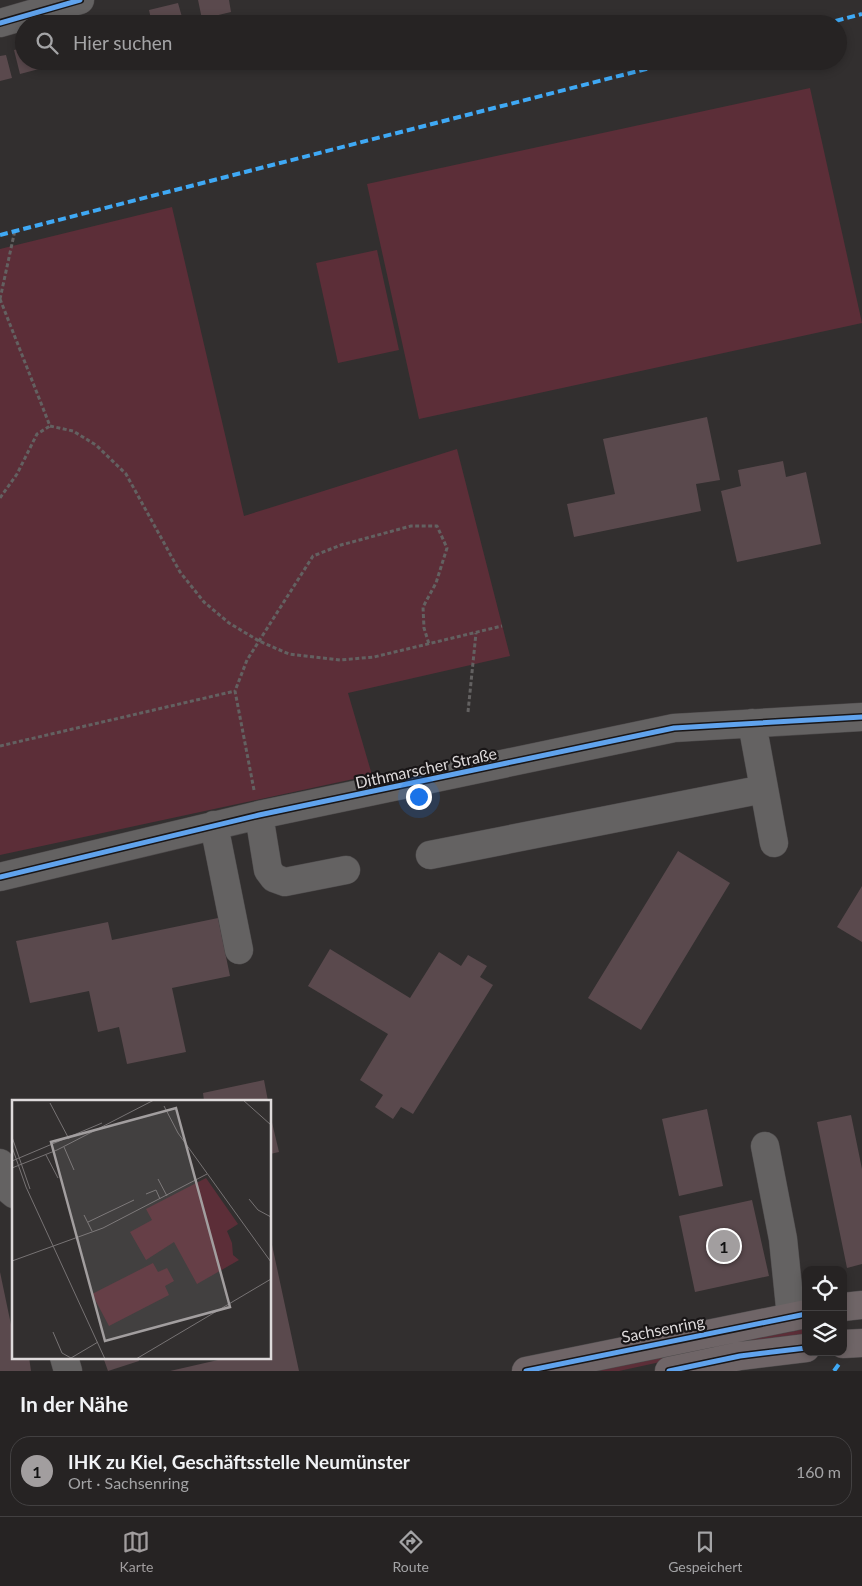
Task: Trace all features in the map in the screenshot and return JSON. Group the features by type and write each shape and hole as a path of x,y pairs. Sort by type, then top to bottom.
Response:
{"main road":[{"path":"847,1307 862,1305"},
{"name":"Sachsenring","path":"526,1371 798,1316"},
{"path":"847,1344 862,1343"},
{"path":"668,1371 742,1364 802,1349"}],"street":[{"path":"28,15 80,0"},
{"path":"0,23 15,19"},
{"name":"Dithmarscher Straße","path":"0,877 259,815 674,728 862,717"},
{"path":"752,723 774,843"},
{"path":"430,855 764,789"},
{"path":"259,815 268,870 274,878 285,882 346,870"},
{"path":"214,825 239,950"},
{"path":"765,1146 798,1316"},
{"path":"0,1163 8,1189 12,1192"},
{"path":"64,1358 68,1371"}],"path":[{"path":"15,230 0,299 50,426"},
{"path":"0,498 17,474 37,434 50,426 73,431 96,445 126,474 180,572 204,602 229,623 259,641 289,654 340,660 374,656 502,626"},
{"path":"259,815 235,691 247,660 313,556 341,545 411,526 437,526 447,548 436,583 423,607 424,628 429,644"},
{"path":"468,712 476,633"},
{"path":"0,746 235,691"}],"shaded area":[{"path":"810,88 862,323 419,419 367,184"},
{"path":"172,207 244,516 457,449 510,656 348,693 372,775 0,855 0,249"},
{"path":"377,250 399,350 338,363 316,263"},
{"path":"802,1329 802,1335 752,1342 619,1371 583,1371"}],"building":[{"path":"198,0 229,0 231,12 219,15 201,15"},
{"path":"178,3 181,15 150,15 149,10"},
{"path":"6,55 12,78 0,81 0,56"},
{"path":"19,70 35,70 20,74"},
{"path":"707,417 720,480 696,484 701,511 574,537 567,504 615,494 603,439"},
{"path":"783,461 786,477 806,472 821,544 737,562 721,491 741,486 738,470"},
{"path":"678,851 730,883 641,1030 588,998"},
{"path":"862,886 862,942 837,927"},
{"path":"218,918 230,976 172,988 186,1052 127,1064 119,1027 98,1032 89,991 30,1003 16,941 108,922 112,940"},
{"path":"330,949 410,998 439,952 461,966 468,955 487,966 480,977 493,985 413,1114 401,1107 393,1119 375,1107 383,1095 360,1080 388,1034 308,986"},
{"path":"264,1080 268,1100 204,1100 203,1093"},
{"path":"707,1109 723,1186 679,1196 662,1119"},
{"path":"851,1115 862,1169 862,1264 847,1268 847,1266 817,1122"},
{"path":"271,1118 279,1152 271,1154"},
{"path":"752,1200 769,1276 695,1292 679,1216"},
{"path":"271,1240 299,1371 170,1371 227,1358 271,1358"},
{"path":"0,1272 12,1329 12,1358 29,1358 31,1371 0,1371"},
{"path":"103,1358 138,1358 139,1361 108,1371"}],"marked path":[{"path":"847,18 862,14"},
{"path":"0,235 642,70"},
{"path":"834,1371 839,1364"}],"cycle path":[{"path":"28,15 80,0"},
{"path":"0,23 15,19"},
{"path":"0,877 259,815 674,728 862,717"},
{"path":"526,1371 802,1315"},
{"path":"669,1371 740,1356 802,1348"}],"place":[{"name":"IHK zu Kiel, Geschäftsstelle Neumünster","path":"724,1246"}]}
